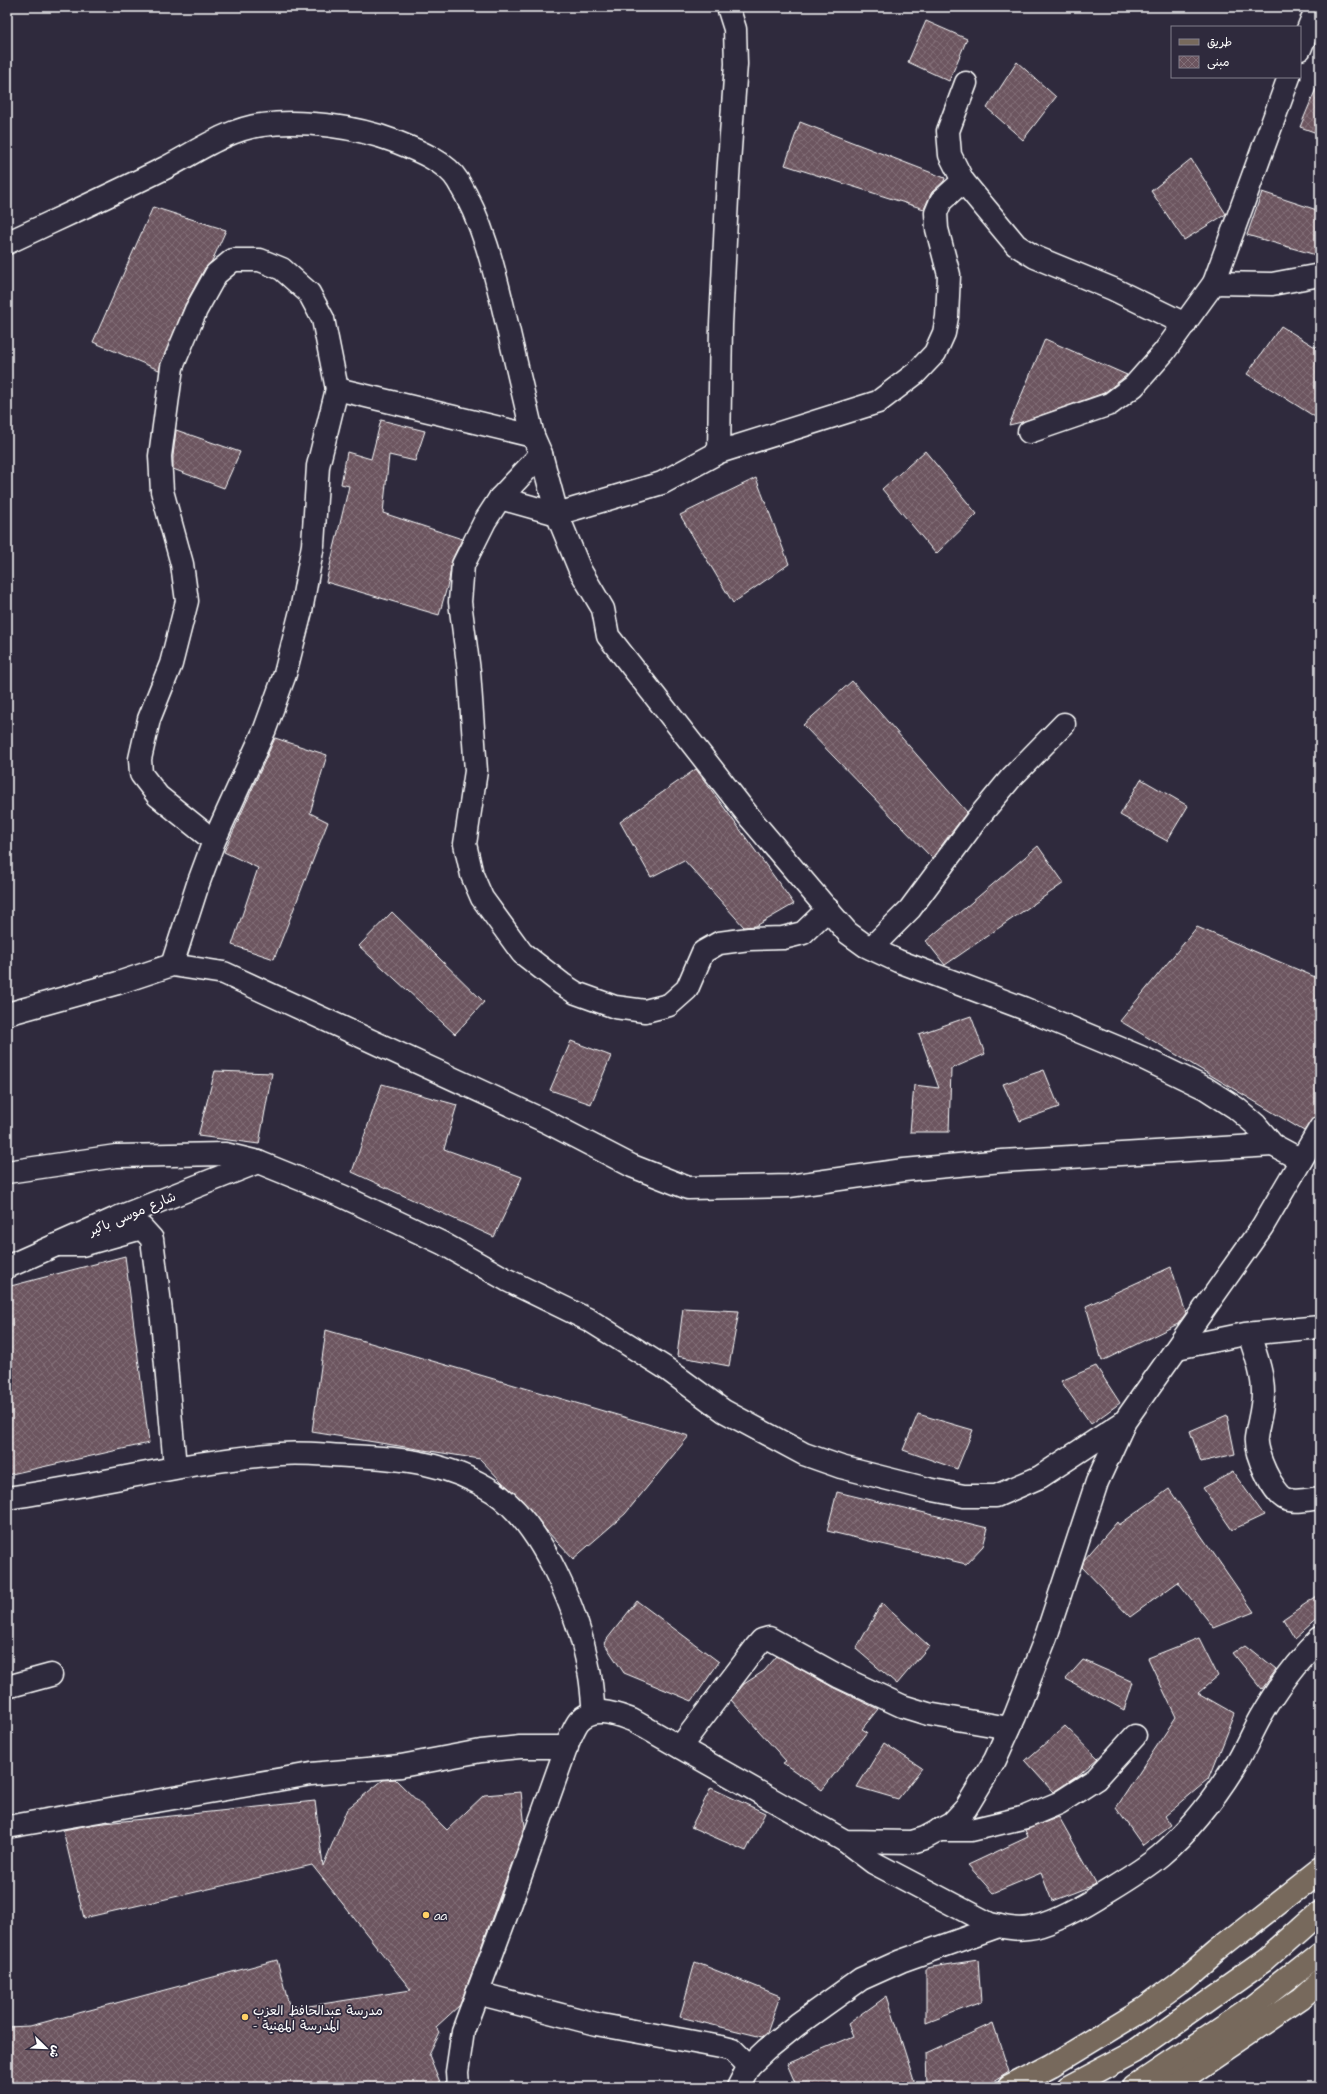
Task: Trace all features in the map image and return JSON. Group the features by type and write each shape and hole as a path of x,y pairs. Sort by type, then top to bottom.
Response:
{"main road":[{"path":"1009,2087 1052,2065 1144,2009 1181,1982 1217,1951 1320,1870"},
{"path":"1068,2087 1134,2052 1266,1959 1320,1911"},
{"path":"1134,2087 1244,2012 1320,1953"},
{"path":"1171,2087 1300,1999 1320,1981"}],"street":[{"path":"719,452 721,325 728,177 736,64 735,29 728,7"},
{"path":"1301,47 1317,7"},
{"path":"1029,432 1110,404 1134,386 1164,352 1185,324 1214,283 1289,78"},
{"path":"966,83 948,131 950,155 963,181 1016,245 1035,257 1113,289 1185,324"},
{"path":"7,243 163,169 237,131 262,125 292,124 344,127 373,133 406,146 442,165 457,179 479,224 495,273 537,445 558,514 580,570 603,609 608,636 751,819 828,909 848,932 871,948 898,961 1023,1008 1143,1058 1205,1088 1236,1108 1256,1125 1273,1145 1301,1160"},
{"path":"500,498 558,514 662,483 719,452 878,402 916,373 935,353 944,332 947,317 948,275 937,229 936,213 941,201 963,181"},
{"path":"172,965 198,884 214,841 265,728 285,674 301,611 313,546 318,466 337,389 323,319 308,293 282,269 260,260 233,260 216,274 196,310 172,367 160,463 162,491 182,564 186,600 171,664 149,719 140,759 141,774 158,796 214,841"},
{"path":"1214,283 1272,284 1320,276"},
{"path":"337,389 537,445"},
{"path":"537,445 485,521 463,564 460,602 469,671 476,772 465,844 472,875 482,898 522,953 576,993 616,1007 645,1011 669,1005 687,989 703,952 719,944 749,939 783,938 803,933 828,909"},
{"path":"871,948 910,908 977,819 1011,778 1064,724"},
{"path":"7,1014 111,985 172,965 224,973 547,1122 632,1166 688,1188 789,1186 904,1170 994,1162 1273,1145"},
{"path":"845,1842 912,1842 925,1838 952,1824 966,1808 994,1760 1009,1728 1046,1637 1097,1482 1125,1421 1262,1227 1320,1128"},
{"path":"7,1172 116,1156 225,1154 258,1162 342,1196 421,1233 507,1280 590,1320 664,1367 724,1411 804,1454 841,1467 964,1496 996,1496 1040,1477 1125,1421"},
{"name":"شارع موسى باكير","path":"7,1267 119,1217 258,1162"},
{"path":"56,1245 82,1245 142,1228 152,1239 162,1320 175,1467"},
{"path":"1176,1348 1249,1334 1320,1327"},
{"path":"1249,1334 1262,1381 1263,1409 1256,1438 1256,1448 1260,1461 1279,1494 1286,1499 1320,1498"},
{"path":"7,1498 49,1492 175,1467 283,1454 395,1457 433,1464 468,1478 495,1493 513,1509 539,1539 555,1570 572,1610 589,1671 594,1712"},
{"path":"680,1747 756,1647 762,1640 769,1638 840,1677 902,1706 928,1714 1009,1728"},
{"path":"458,2087 457,2072 463,2030 567,1747 579,1721 594,1712 613,1713 632,1720 845,1842 874,1863 990,1924 1010,1928 1029,1928 1070,1912 1125,1881 1160,1855 1208,1804 1235,1765 1260,1718 1299,1659 1320,1639"},
{"path":"7,1687 51,1676"},
{"path":"939,1830 971,1830 1026,1817 1059,1803 1096,1779 1135,1736"},
{"path":"7,1827 311,1774 401,1766 481,1751 520,1747 567,1747"},
{"path":"738,2087 749,2066 798,2024 861,1979 901,1961 999,1926"},
{"path":"477,1993 596,2024 733,2050 749,2066"}],"building":[{"path":"926,21 967,39 949,81 908,62"},
{"path":"1017,62 1056,97 1023,140 987,108"},
{"path":"1320,79 1320,134 1300,127"},
{"path":"800,122 945,178 944,181 932,192 924,209 785,165"},
{"path":"1191,159 1226,214 1184,240 1151,191"},
{"path":"1262,192 1320,211 1320,245 1316,255 1247,235"},
{"path":"153,207 226,230 212,261 205,268 185,305 159,370 93,342"},
{"path":"1281,326 1320,350 1320,420 1247,374"},
{"path":"1045,339 1127,375 1104,393 1022,422 1009,425"},
{"path":"381,420 425,431 415,461 389,455 383,513 462,539 452,560 449,580 439,615 326,582 349,486 341,484 347,452 371,459"},
{"path":"176,430 240,452 224,488 173,469"},
{"path":"925,451 977,514 936,554 882,489"},
{"path":"756,478 789,564 733,603 680,515"},
{"path":"852,681 967,812 932,858 803,725"},
{"path":"275,738 327,755 310,813 328,822 274,959 232,945 258,868 224,852"},
{"path":"696,769 794,904 756,926 744,927 684,860 651,877 620,822"},
{"path":"1141,779 1188,806 1167,841 1120,815"},
{"path":"1038,846 1064,883 945,965 926,941"},
{"path":"392,912 484,1002 455,1034 359,946"},
{"path":"1197,927 1320,979 1320,1109 1304,1131 1120,1021"},
{"path":"971,1016 985,1054 951,1069 949,1132 910,1132 914,1085 939,1088 919,1034"},
{"path":"571,1041 611,1056 591,1104 550,1090"},
{"path":"1044,1070 1059,1107 1020,1121 1003,1084"},
{"path":"215,1071 272,1073 259,1144 198,1136"},
{"path":"382,1084 457,1105 444,1149 522,1177 494,1237 352,1172"},
{"path":"125,1256 149,1443 7,1475 7,1287"},
{"path":"1171,1267 1186,1313 1178,1324 1102,1361 1086,1306"},
{"path":"683,1308 739,1311 729,1366 677,1356"},
{"path":"326,1330 689,1436 625,1514 573,1559 545,1529 521,1499 480,1459 312,1432"},
{"path":"1096,1366 1120,1403 1091,1424 1061,1381"},
{"path":"918,1414 973,1430 957,1469 903,1450"},
{"path":"1227,1415 1235,1454 1201,1462 1190,1431"},
{"path":"1233,1472 1264,1515 1232,1530 1203,1488"},
{"path":"1169,1489 1254,1612 1214,1628 1178,1582 1130,1617 1082,1567 1084,1560 1117,1522 1119,1525"},
{"path":"837,1492 988,1528 983,1546 966,1564 827,1531"},
{"path":"1320,1594 1320,1617 1295,1639 1283,1619"},
{"path":"637,1601 719,1662 692,1701 624,1673 604,1643"},
{"path":"882,1603 929,1646 897,1684 856,1649"},
{"path":"1199,1638 1218,1676 1198,1693 1235,1714 1209,1779 1165,1816 1171,1825 1143,1846 1116,1808 1176,1717 1148,1658"},
{"path":"1245,1645 1276,1670 1262,1689 1233,1653"},
{"path":"777,1656 834,1688 878,1709 862,1729 867,1732 822,1790 783,1763 786,1761 731,1700 744,1684 764,1671"},
{"path":"1083,1660 1133,1682 1124,1710 1066,1679"},
{"path":"1065,1726 1098,1758 1075,1778 1053,1792 1025,1761"},
{"path":"884,1743 922,1768 898,1799 857,1787"},
{"path":"395,1779 447,1830 484,1795 521,1792 525,1827 460,2005 436,2027 440,2033 429,2055 442,2087 7,2087 7,2027 30,2026 277,1960 290,2009 411,1990 312,1865 84,1918 63,1830 95,1824 315,1801 323,1866 347,1809 383,1780"},
{"path":"711,1788 765,1813 746,1851 691,1827"},
{"path":"1059,1817 1096,1883 1094,1885 1052,1901 1041,1873 993,1893 968,1865 1028,1837 1025,1830"},
{"path":"978,1960 981,2002 926,2023 926,1968"},
{"path":"695,1962 780,1996 767,2033 762,2037 680,2017"},
{"path":"887,1996 916,2087 797,2087 787,2064 853,2036 848,2024"},
{"path":"993,2023 1009,2072 985,2087 927,2087 926,2054"}],"place":[{"name":"aa","path":"426,1915"},
{"name":"مدرسة عبدالحافظ العزب - المدرسة المهنية","path":"245,2017"}]}
